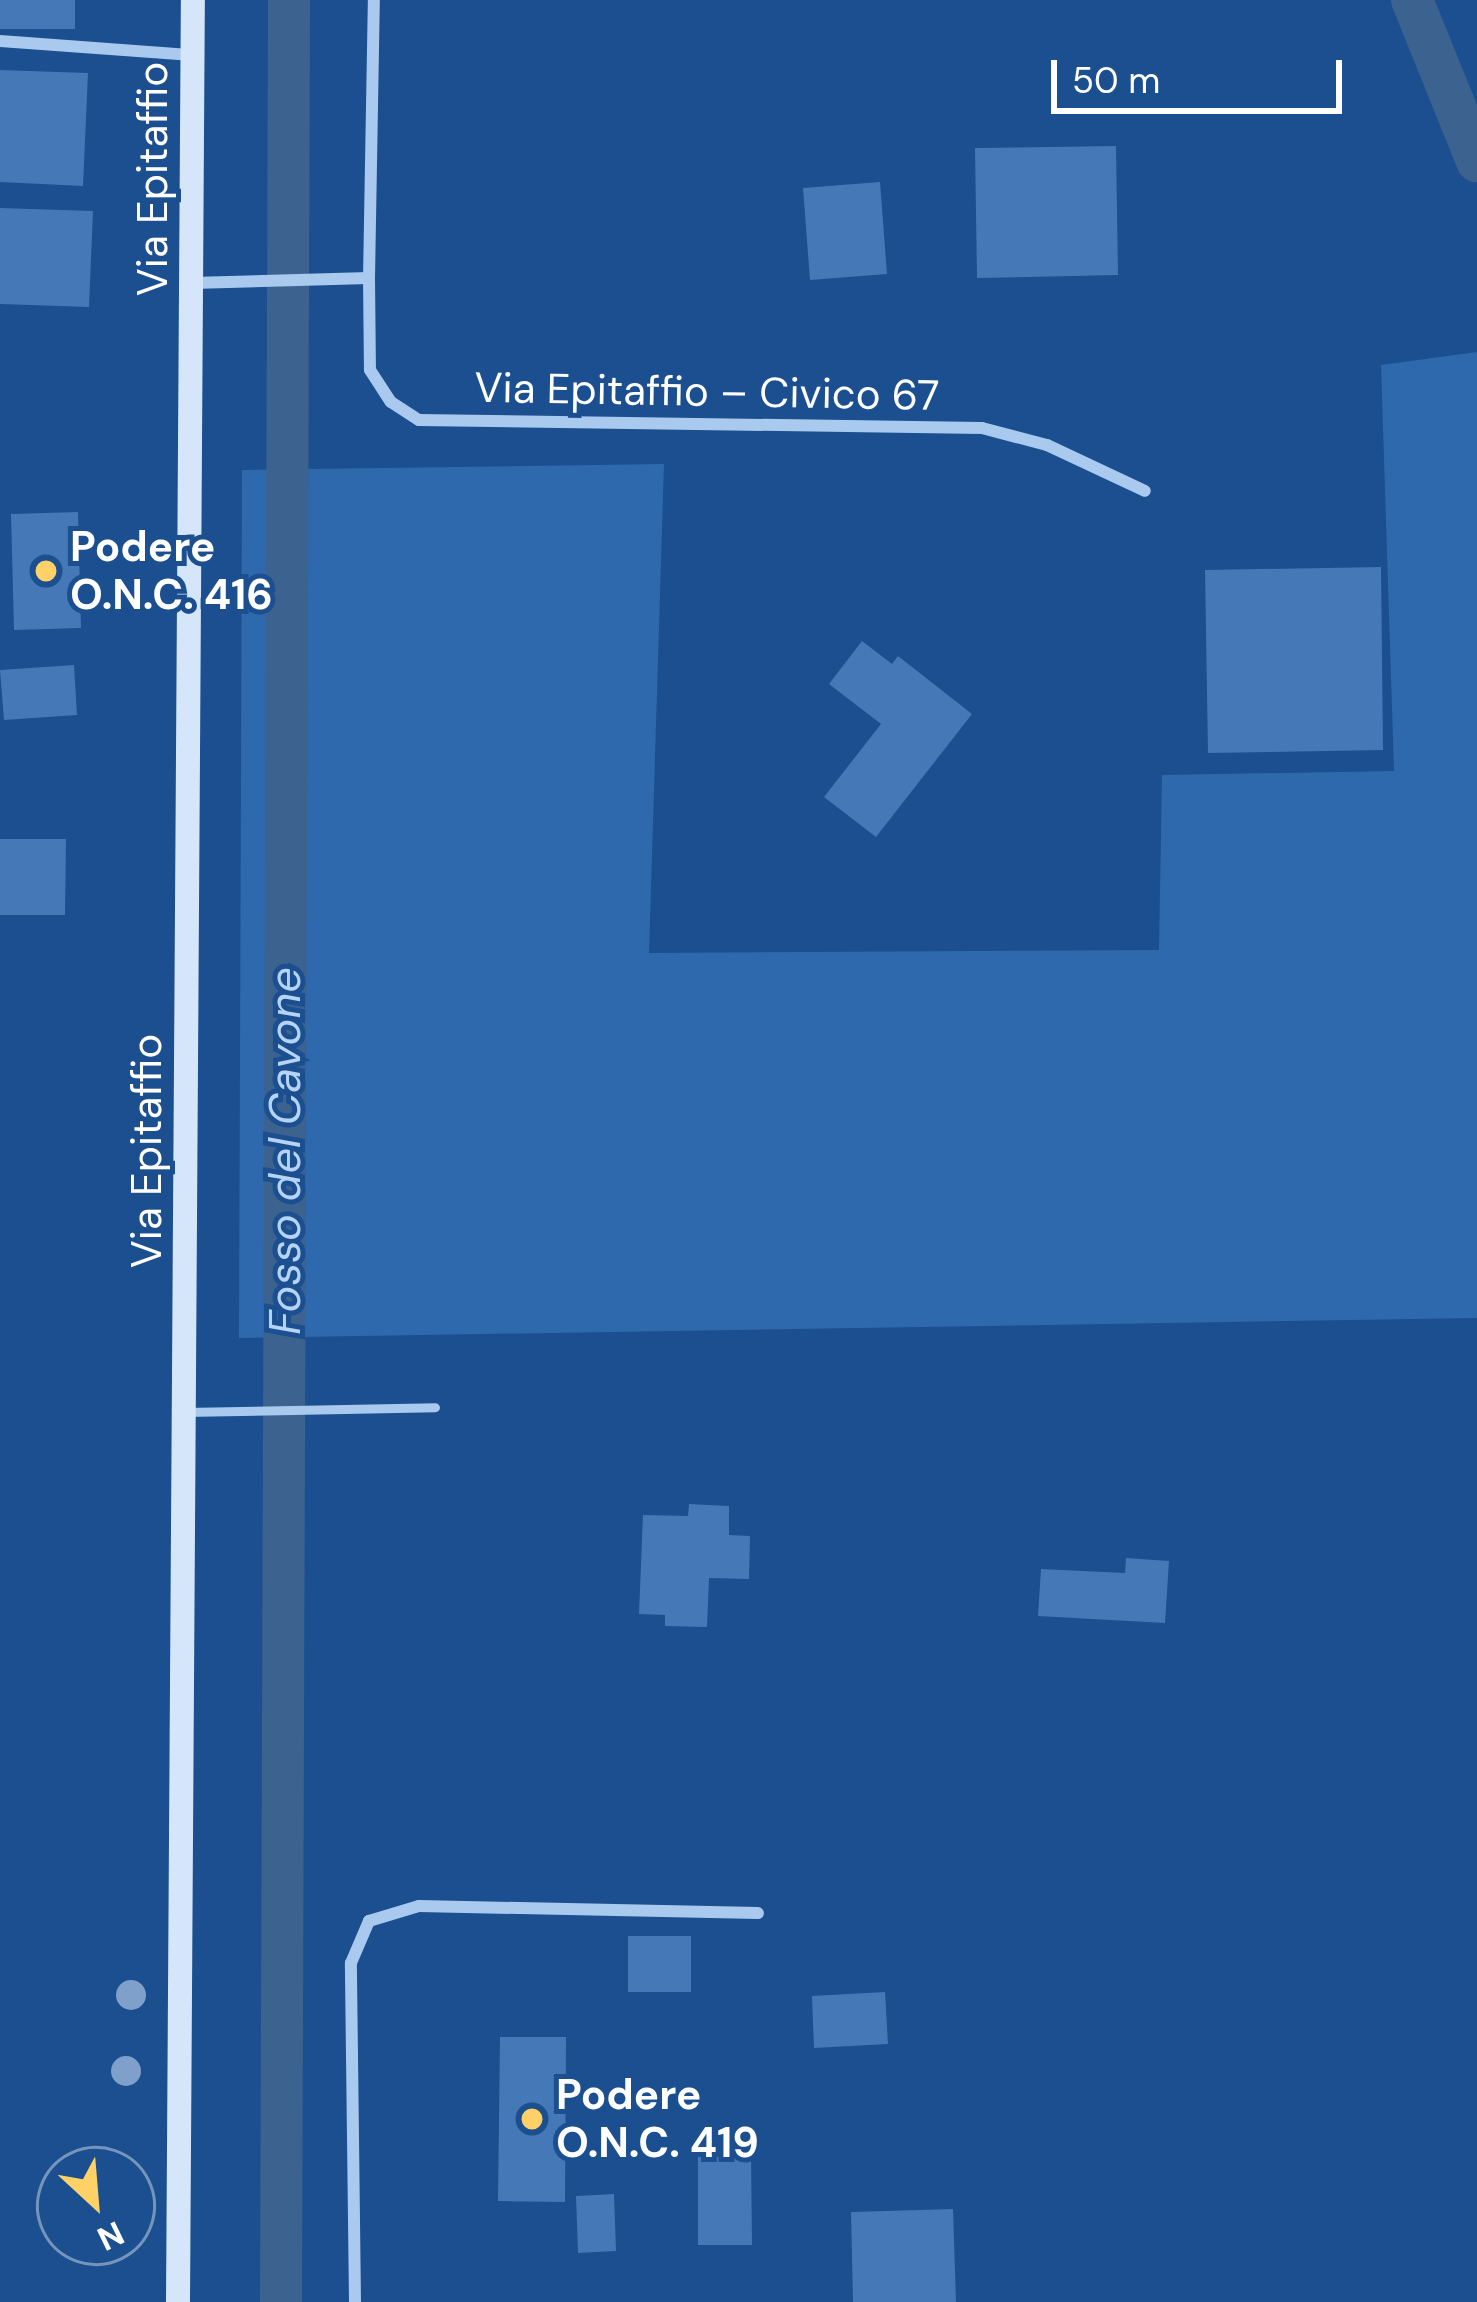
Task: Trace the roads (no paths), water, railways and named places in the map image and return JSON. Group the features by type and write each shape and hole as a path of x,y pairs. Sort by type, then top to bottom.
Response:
{"main road":[{"name":"Via Epitaffio","path":"178,2302 193,0"}],"street":[{"name":"Via Epitaffio – Civico 67","path":"374,0 370,370 391,402 419,420 982,428 1047,445 1145,491"},
{"path":"0,41 192,55"},
{"path":"192,283 369,278"},
{"path":"355,2302 351,1963 369,1921 419,1906 758,1913"}],"lane":[{"path":"184,1412 435,1407"}],"waterway":[{"name":"Fosso del Cavone","path":"281,2302 289,0"},
{"path":"1412,0 1477,161"}],"place":[{"name":"Podere O.N.C. 416","path":"46,571"},
{"name":"Podere O.N.C. 419","path":"532,2119"}]}
